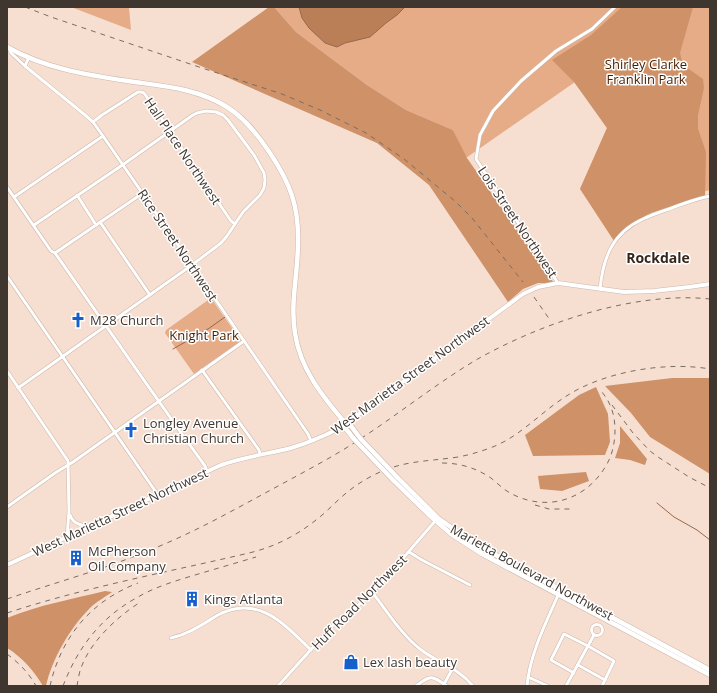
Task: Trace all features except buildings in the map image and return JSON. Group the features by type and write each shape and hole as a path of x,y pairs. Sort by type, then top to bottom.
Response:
{"main road":[{"path":"8,48 54,67 90,75 150,84 195,93 212,99 227,107 241,118 254,130 281,170 287,182 296,209 298,222 298,244 293,313 295,334 300,354 305,367 318,389 346,424 350,426 354,439 395,478 415,502 437,519 451,534 482,554 560,592 710,675"},
{"name":"Marietta Boulevard Northwest","path":"560,592 710,670"}],"street":[{"name":"Lois Street Northwest","path":"558,283 476,158 480,135 493,111 521,81 556,51 592,29 615,7"},
{"name":"Rice Street Northwest","path":"8,48 10,53 93,122 308,434 311,441"},
{"path":"25,66 29,57"},
{"name":"Hall Place Northwest","path":"93,122 138,92 144,93 234,224"},
{"path":"18,388 221,243 243,212 260,195 264,188 264,173 254,155 228,120 223,115 206,110 197,113 170,131 34,225"},
{"path":"14,197 103,136"},
{"path":"7,187 51,251 55,253 158,402 205,466 207,471"},
{"path":"55,253 142,194"},
{"path":"77,195 96,225"},
{"path":"600,289 603,265 615,242 626,230 644,218 697,199 710,196"},
{"path":"100,222 150,295"},
{"path":"7,276 158,495"},
{"path":"7,286 12,283"},
{"name":"West Marietta Street Northwest","path":"7,565 207,471 232,461 291,448 328,434 346,424 523,294 538,287 558,283 624,292 654,291 710,284"},
{"path":"7,507 115,433 244,341"},
{"path":"202,370 259,450 260,454"},
{"path":"7,371 68,461 69,511 67,538"},
{"path":"69,511 71,517 77,524 89,527"},
{"name":"Huff Road Northwest","path":"278,686 335,622 361,603 385,579 437,519"},
{"path":"409,552 470,585"},
{"path":"372,592 413,643 429,655 453,668 473,686"},
{"path":"527,686 533,654 560,592"},
{"path":"171,638 187,633 226,612 248,608 262,611 274,617 310,650"},
{"path":"594,636 591,629 593,626 598,625 603,617"},
{"path":"567,686 594,636 600,635 602,632 601,626 598,625"},
{"path":"574,673 550,660 564,634 614,661 602,686"},
{"path":"578,665 605,680"},
{"path":"416,686 428,678 433,677 445,685 453,668"},
{"path":"528,677 548,686"}],"green space":[{"path":"71,7 129,7 131,30"},
{"path":"269,7 274,7 296,32 367,85 406,110 453,130 467,158 554,283 538,283 523,289 508,302 429,185 377,143 192,62"},
{"name":"Shirley Clarke Franklin Park","path":"274,7 710,7 710,190 665,201 580,189 607,128 575,82 466,158 453,130 406,110 367,85 296,32"},
{"path":"622,7 693,7 680,53 683,65 703,79 704,88 698,115 698,129 706,152 705,198 651,213 614,241 580,189 607,128 574,82 552,60 591,35"},
{"name":"Knight Park","path":"211,298 241,341 194,374 165,333 166,330"},
{"path":"672,378 710,378 710,474 650,437 631,413 605,386"},
{"path":"596,387 608,414 610,442 605,455 533,456 525,435 579,395"},
{"path":"620,426 647,459 645,465 630,460 615,458 620,443"},
{"path":"586,472 589,481 562,491 540,489 538,476"},
{"path":"105,591 112,592 92,606 69,634 57,655 46,686 43,686 27,665 7,648 7,618 43,606"}],"shaded area":[{"path":"299,7 405,7 370,37 345,43 337,47 325,43 309,28 302,18"}],"waterway":[{"path":"173,349 208,329 225,317"},
{"path":"657,503 674,517 697,530 710,540"}],"railway":[{"path":"25,7 282,94 320,110 366,133 404,159 456,202 472,218 523,282"},
{"path":"534,297 550,320"},
{"path":"7,599 133,557 156,548 211,522 339,452 476,360 529,334 559,322 620,305 651,300 681,298 710,299"},
{"path":"7,613 67,595 258,551 276,544 293,536 308,526 352,488 381,471 392,467 424,461 458,457 500,444 519,432 562,399 595,382 633,371 653,368 692,367 710,369"},
{"path":"442,463 461,465 480,471 502,488 524,499 538,502 565,500 589,487 599,476 610,458 614,443 615,427 613,412 602,392"},
{"path":"612,405 633,433 650,451 689,477 710,488"},
{"path":"535,505 549,509 572,509"},
{"path":"63,686 76,658 92,634 125,605 145,593 165,584 256,557"},
{"path":"50,686 55,668 62,652 80,623 106,600 138,583"},
{"path":"77,686 80,670 91,649 113,623 139,603"},
{"path":"7,654 23,668 36,686"}],"place":[{"name":"M28 Church","path":"78,320"},
{"name":"Longley Avenue Christian Church","path":"131,430"},
{"name":"McPherson Oil Company","path":"76,558"},
{"name":"Kings Atlanta","path":"192,599"},
{"name":"Lex lash beauty","path":"351,662"}],"district":[{"name":"Rockdale","path":"658,258"}]}
